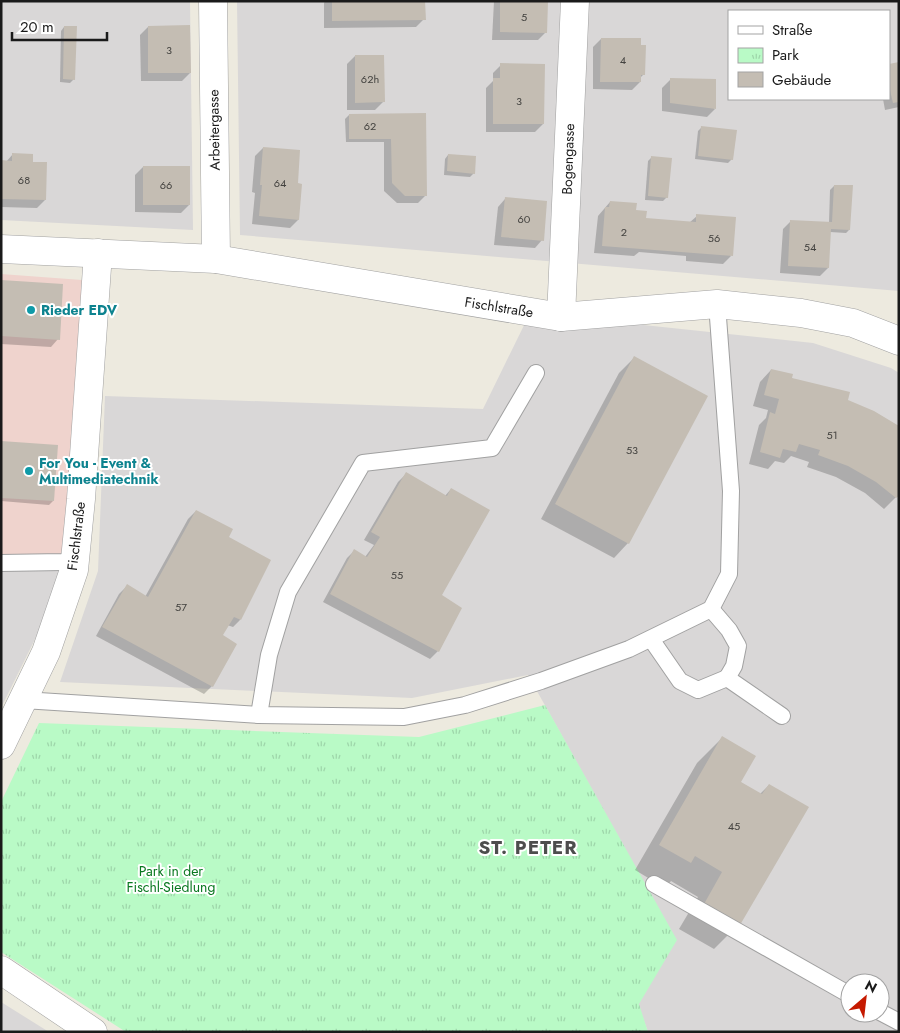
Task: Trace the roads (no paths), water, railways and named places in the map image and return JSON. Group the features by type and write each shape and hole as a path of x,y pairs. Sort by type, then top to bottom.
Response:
{"street":[{"name":"Arbeitergasse","path":"213,1 216,260"},
{"name":"Bogengasse","path":"562,317 575,1"},
{"name":"Fischlstraße","path":"1,249 216,260 562,317 717,304 801,313 853,323 899,341"},
{"name":"Fischlstraße","path":"1,745 46,652 74,570 98,253"},
{"path":"1,970 93,1032"}],"lane":[{"path":"23,700 259,715 404,717 465,705 541,681 651,639 711,609 729,574 731,491 717,304"},
{"path":"259,715 269,655 288,592 363,463 492,448 536,373"},
{"path":"1,563 63,562 76,558"},
{"path":"651,639 680,681 698,690 727,678 734,666 738,646 729,630 711,609"},
{"path":"727,678 782,716"},
{"path":"654,884 840,989"}],"place":[{"name":"Rieder EDV","path":"31,310"},
{"name":"For You - Event & Multimediatechnik","path":"29,471"}],"district":[{"name":"ST. PETER","path":"528,847"}],"park label":[{"name":"Park in der Fischl-Siedlung","path":"171,880"}]}
